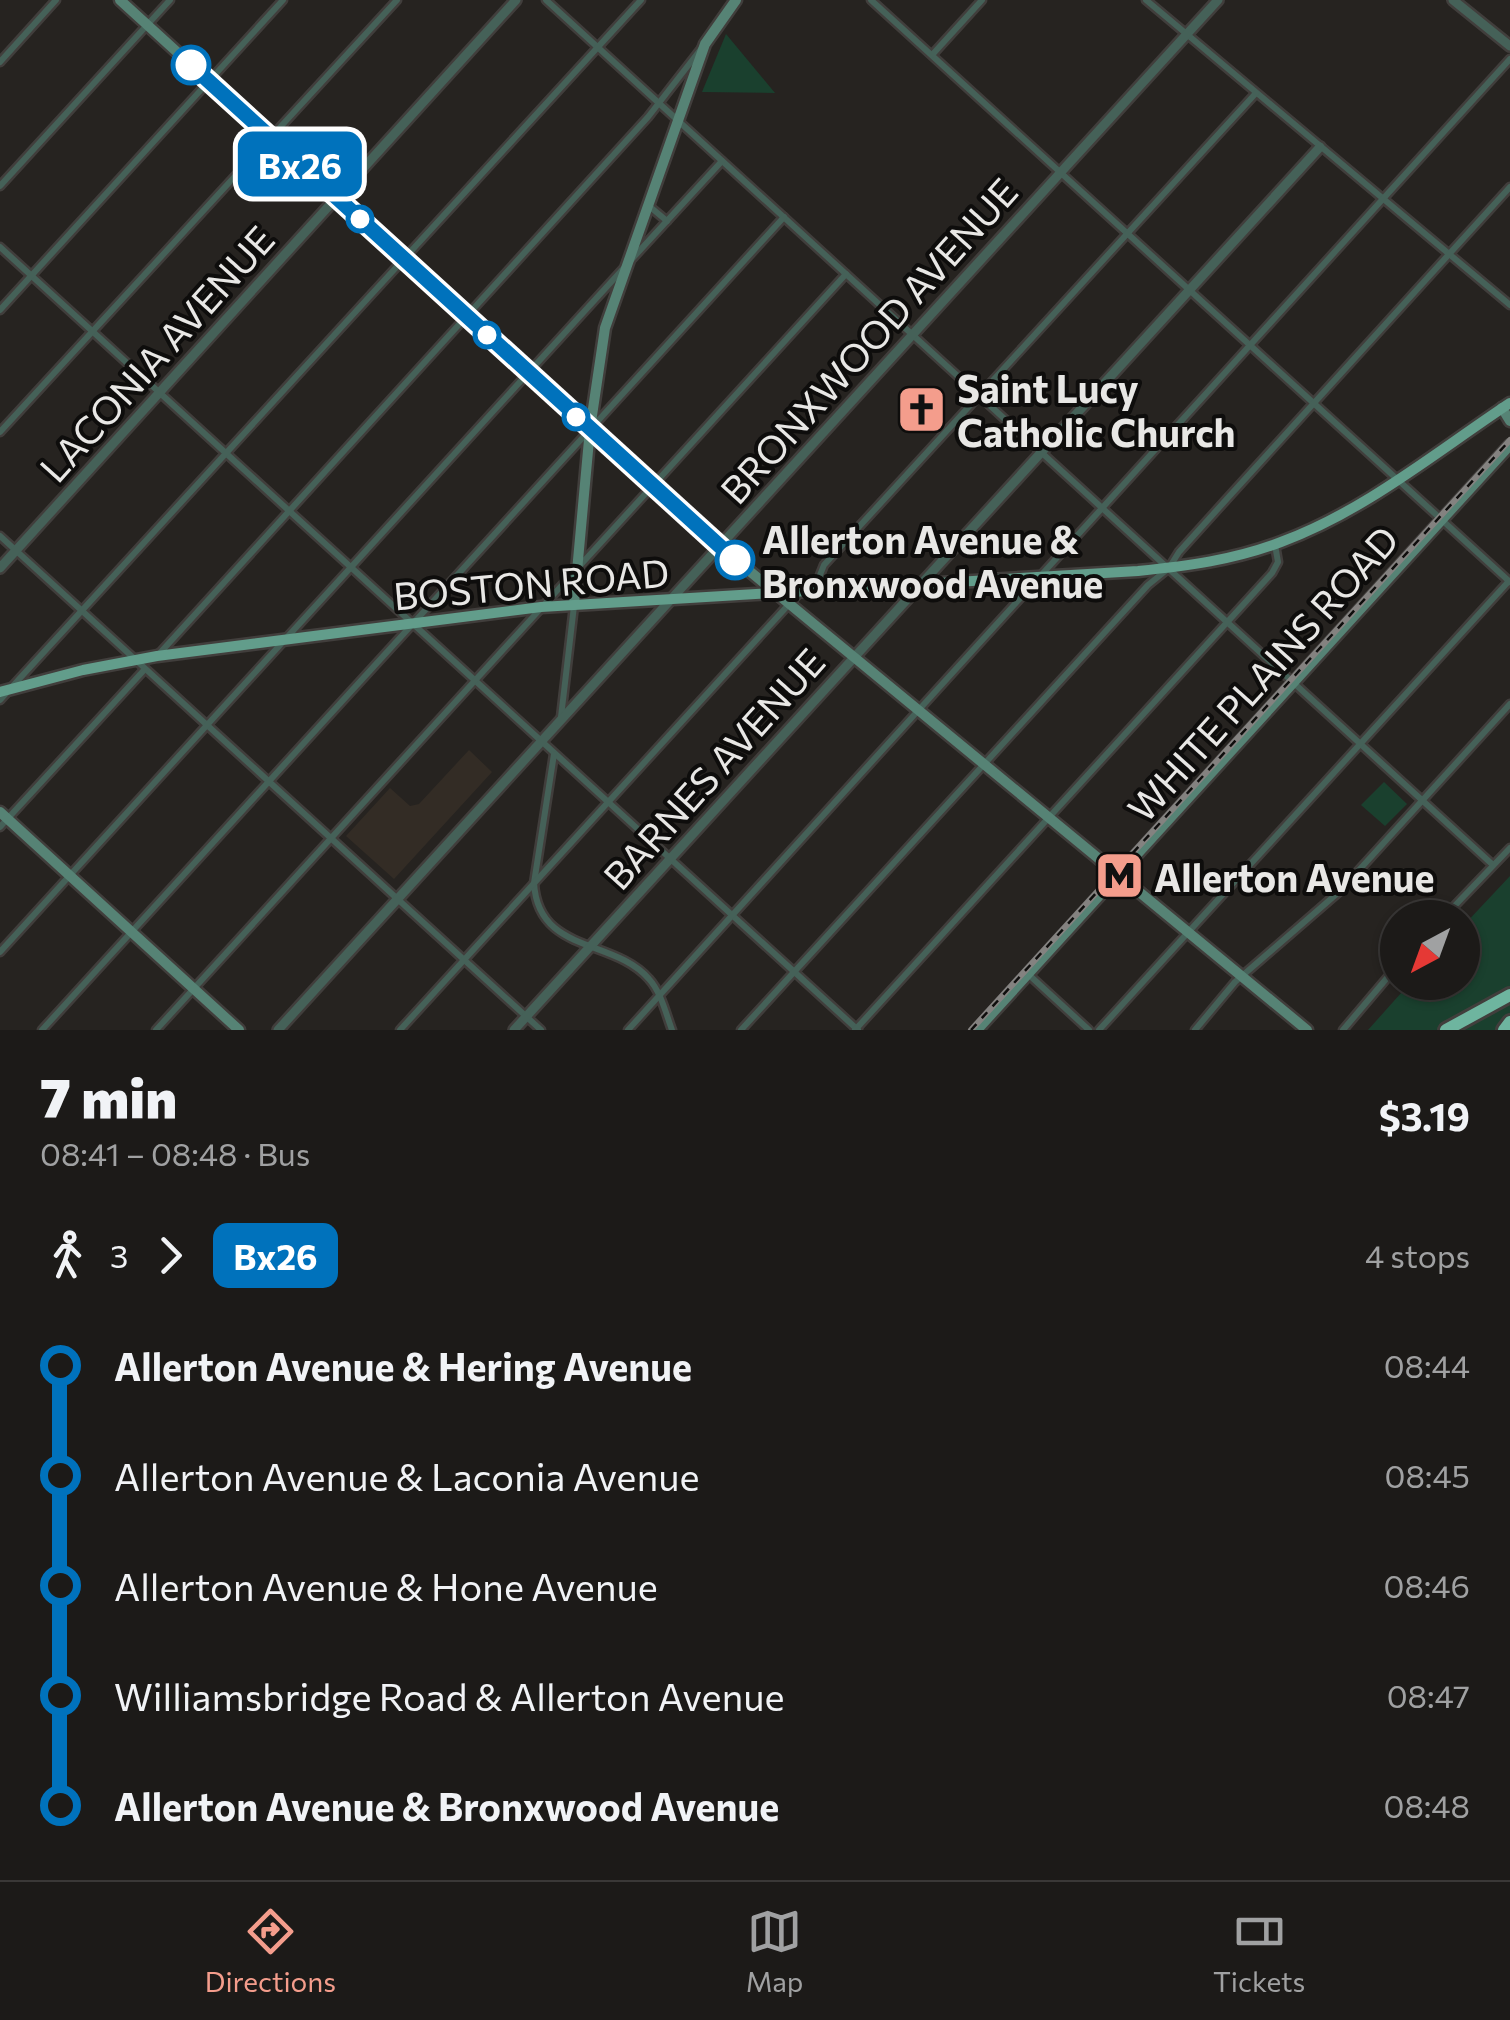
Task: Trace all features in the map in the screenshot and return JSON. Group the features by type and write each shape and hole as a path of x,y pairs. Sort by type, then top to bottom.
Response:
{"highway":[{"path":"1446,1030 1510,995"},
{"path":"1504,1030 1510,1022"}],"main road":[{"path":"120,0 719,546 1306,1030"},
{"path":"574,604 590,429 605,328 705,44 736,0"},
{"path":"1506,406 1510,422"},
{"name":"BOSTON ROAD","path":"4,690 157,656 574,604 1169,568 1217,561 1275,544 1345,513 1506,406"},
{"name":"WHITE PLAINS ROAD","path":"977,1030 1510,445"},
{"path":"2,819 239,1030"}],"street":[{"path":"0,62 56,0"},
{"path":"0,186 170,0"},
{"path":"0,310 283,0"},
{"path":"0,432 397,0"},
{"name":"LACONIA AVENUE","path":"0,568 516,0"},
{"path":"546,0 1493,865"},
{"path":"0,700 4,690 83,612 641,0"},
{"path":"871,0 1510,581 1099,1030"},
{"path":"932,55 982,0"},
{"path":"1146,0 1510,305"},
{"name":"BRONXWOOD AVENUE","path":"278,1030 1218,0"},
{"path":"1453,0 1510,46"},
{"path":"157,656 658,103 705,44"},
{"path":"628,1030 1510,59"},
{"path":"821,589 820,572 824,565 1256,93"},
{"name":"BARNES AVENUE","path":"514,1030 1320,146"},
{"path":"0,952 722,161"},
{"path":"741,1030 1151,582 1169,568 1178,552 1510,187"},
{"path":"648,205 667,221"},
{"path":"42,1030 784,217"},
{"path":"0,246 857,1029 1275,568 1275,544"},
{"path":"156,1030 846,274"},
{"path":"0,536 541,1030"},
{"path":"400,1030 801,591"},
{"path":"560,721 574,604"},
{"path":"2,819 145,669"},
{"path":"1194,1030 1242,976 1340,891 1510,704"},
{"path":"554,754 534,882 535,903 542,916 568,937 640,970 652,981 672,1030"},
{"path":"1459,900 1510,848"},
{"path":"1028,974 1089,1030"},
{"path":"1343,1030 1380,986"}],"shaded area":[{"path":"469,750 492,772 394,879 346,836 390,788 410,806 419,804"}],"green space":[{"path":"726,34 775,93 702,92"},
{"path":"1384,782 1407,804 1385,826 1361,805"},
{"path":"1510,876 1510,1030 1368,1030 1395,1000 1480,1000 1480,908"}],"railway":[{"path":"971,1030 1510,440"}],"bus line":[{"name":"Bx26","path":"191,65 735,560"}],"place":[{"name":"Saint Lucy Catholic Church","path":"922,409"},
{"name":"Allerton Avenue & Bronxwood Avenue","path":"735,560"},
{"name":"Allerton Avenue","path":"1119,876"}]}
